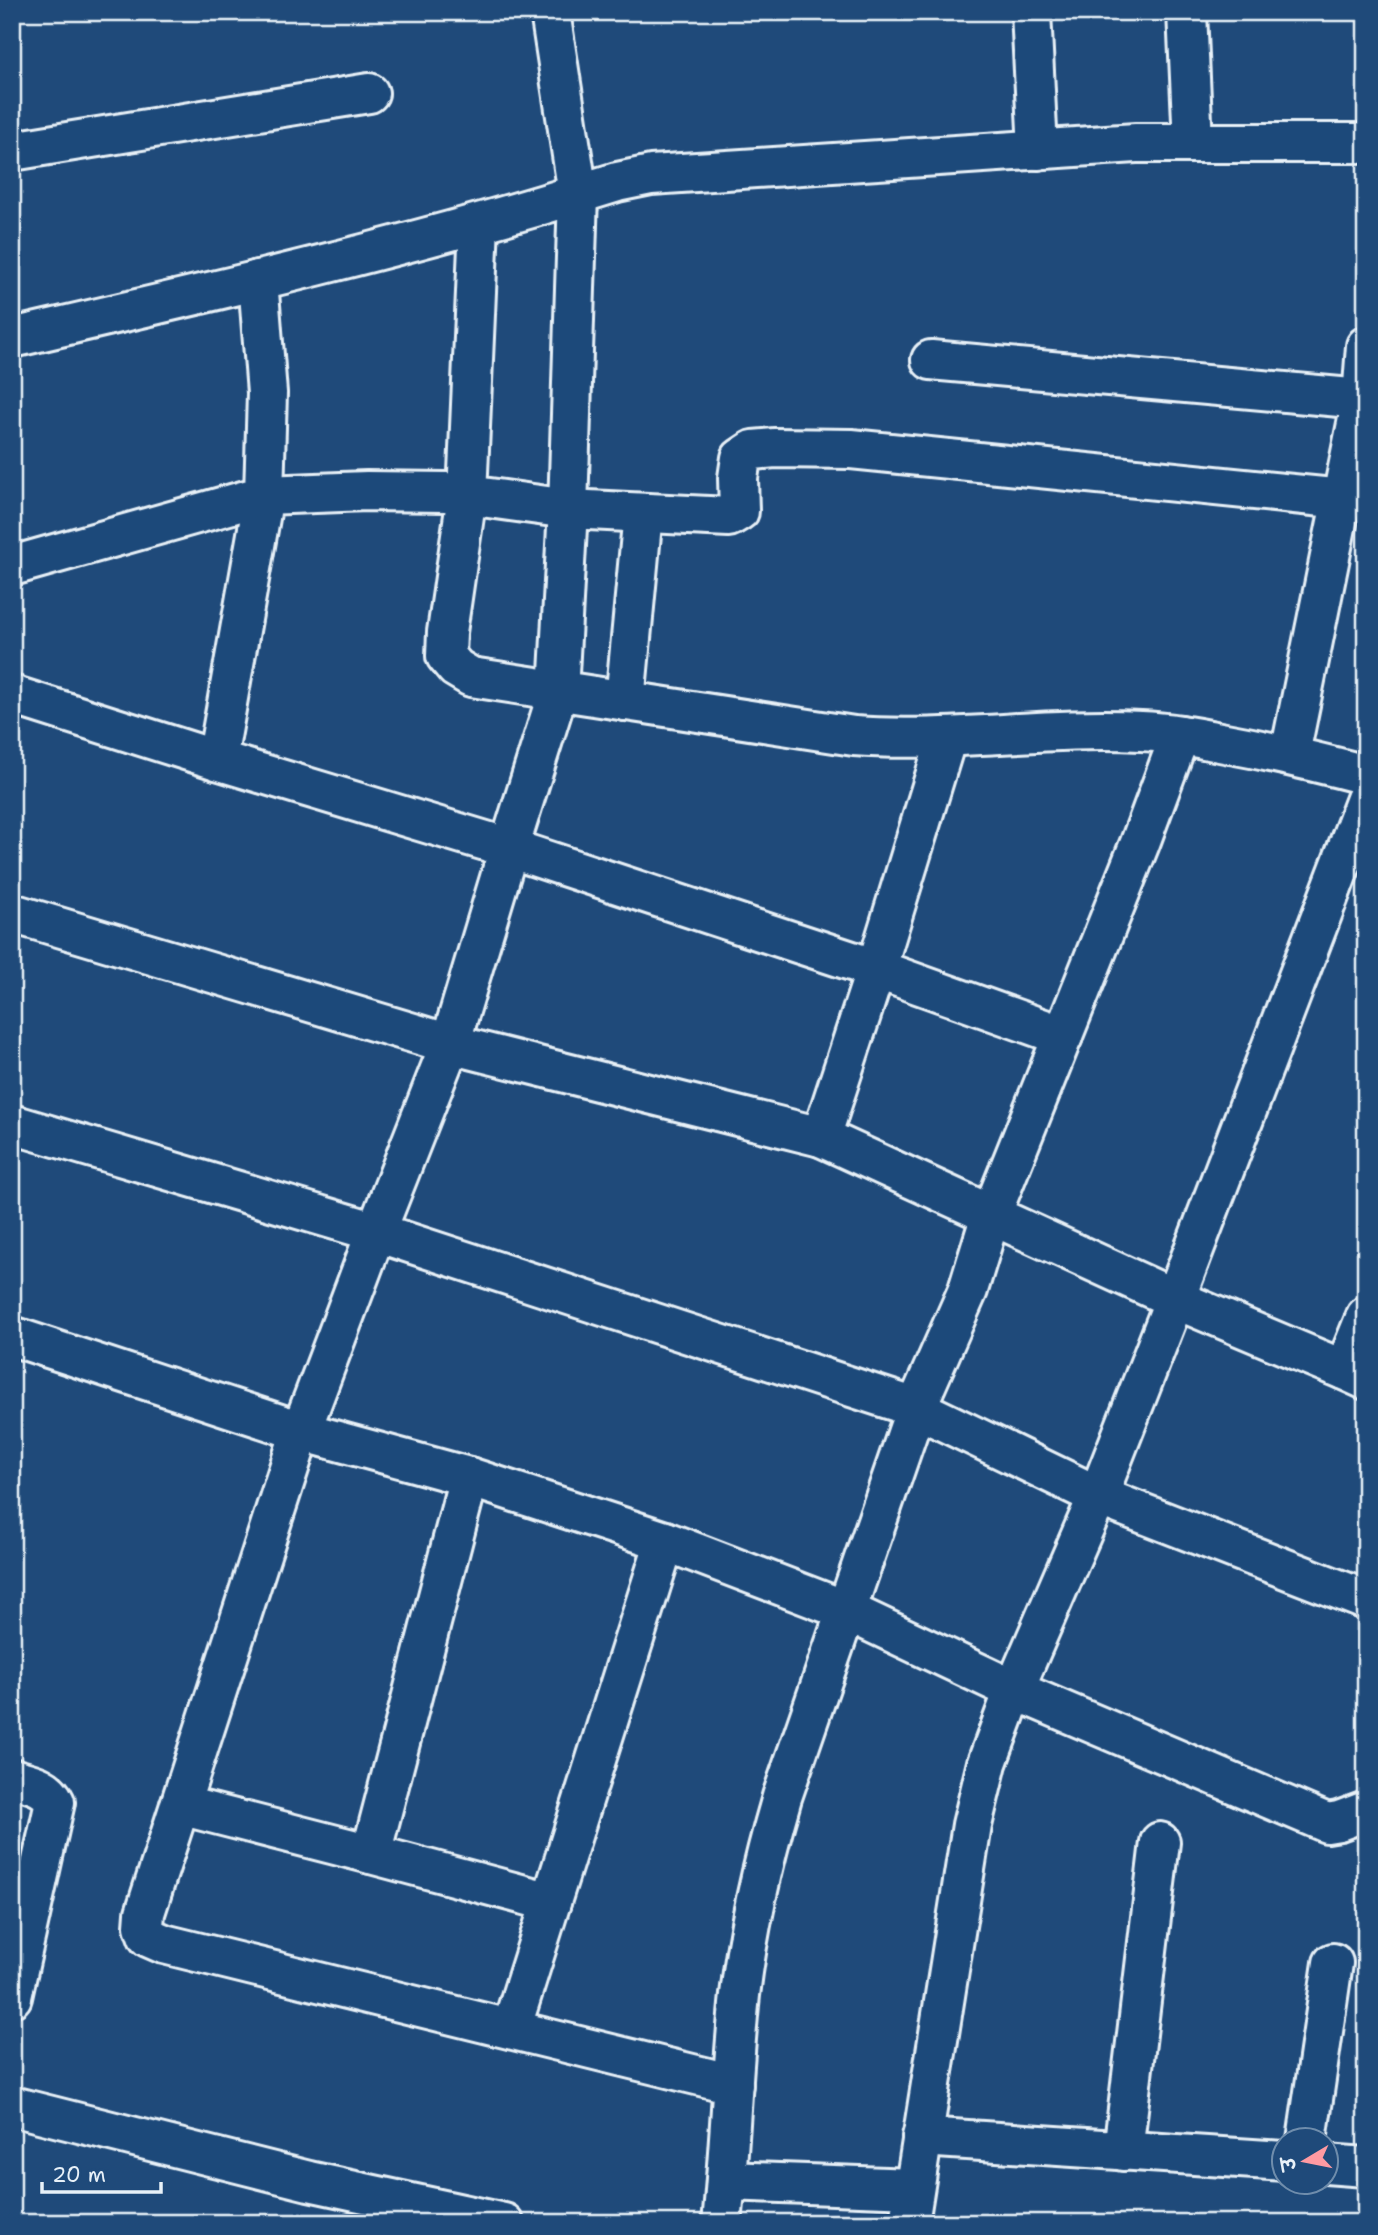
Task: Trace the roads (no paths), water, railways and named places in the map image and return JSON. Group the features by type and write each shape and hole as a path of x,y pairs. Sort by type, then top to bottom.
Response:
{"street":[{"path":"550,12 578,194 568,509 558,692 450,1044 301,1430 145,1913 145,1926 148,1937 164,1944 733,2084"},
{"path":"1031,12 1038,150"},
{"path":"1187,12 1193,143"},
{"path":"12,151 369,93"},
{"path":"12,338 479,224 617,182 651,175 1136,143 1366,143"},
{"path":"479,224 467,495 447,632 446,656 456,668 471,677 558,692 854,736 900,739 1106,730 1144,731 1290,754 1366,775"},
{"path":"217,760 264,495 267,393 258,280"},
{"path":"1290,754 1362,399 1366,346"},
{"path":"931,360 1362,399"},
{"path":"12,566 264,495 407,491 467,495 568,509 729,517 739,511 738,478 741,458 753,450 775,448 851,449 1343,499"},
{"path":"625,701 643,513"},
{"path":"12,695 509,848 876,969 1063,1036"},
{"path":"722,2223 740,1994 753,1910 766,1850 845,1611 916,1409 968,1290 991,1215 1180,735"},
{"path":"821,1137 947,737"},
{"path":"727,2181 911,2205 972,1825 987,1763 1014,1690 1098,1496 1366,799"},
{"path":"12,914 450,1044 821,1137 1175,1299 1355,1375 1366,1315"},
{"path":"12,1124 376,1232 916,1409 1098,1496 1366,1600"},
{"path":"12,1336 301,1430 469,1477 665,1541 845,1611 1014,1690 1327,1823 1366,1811"},
{"path":"371,1854 469,1477"},
{"path":"511,2029 665,1541"},
{"path":"12,1778 40,1786 51,1793 55,1802 12,1997"},
{"path":"180,1805 551,1902"},
{"path":"1123,2151 1160,1842"},
{"path":"1309,2126 1333,1963"},
{"path":"12,2106 309,2181 504,2223"},
{"path":"922,2137 1270,2160"},
{"path":"1340,2165 1366,2167"}]}
